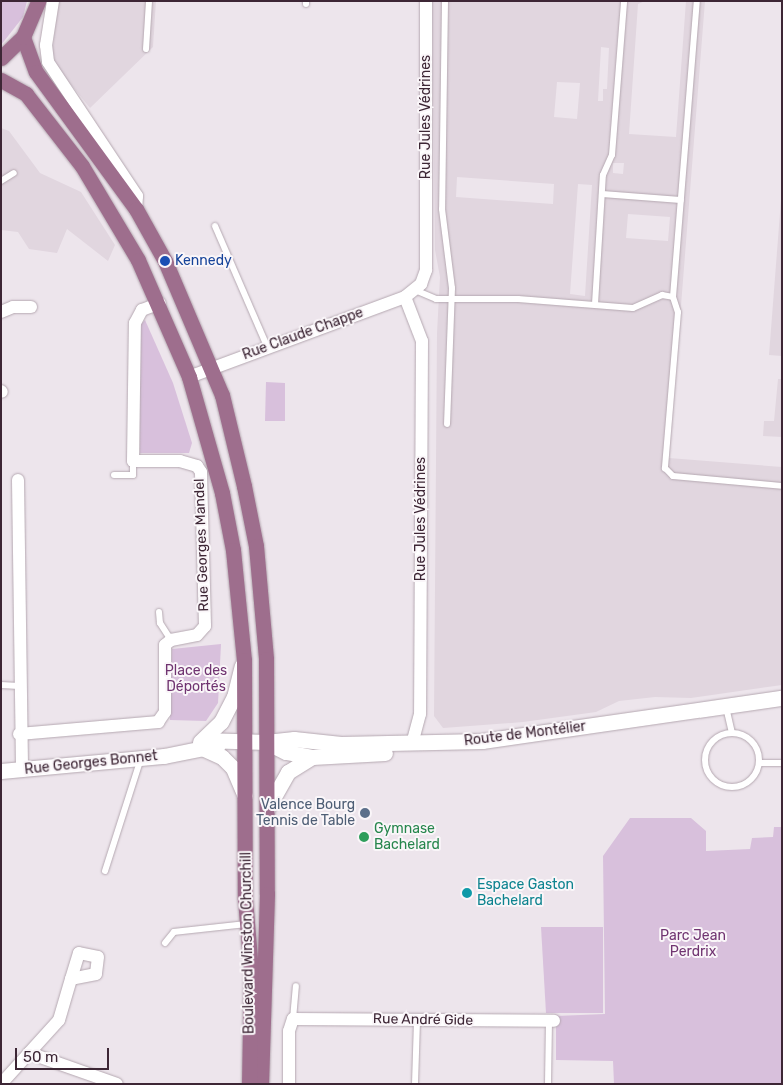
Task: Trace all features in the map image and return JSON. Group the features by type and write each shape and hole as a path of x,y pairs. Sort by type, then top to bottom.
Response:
{"main road":[{"path":"1,58 23,37 38,1"},
{"name":"Boulevard Winston Churchill","path":"23,37 36,72 62,98 72,112 136,209 165,261 212,368 233,441 256,546 266,659 267,809 261,1084"},
{"name":"Boulevard Winston Churchill","path":"1,80 26,94 40,110 82,166 116,220 160,303 190,377 214,459 233,550 244,660 239,741 245,798 247,924 251,970 248,1084"},
{"path":"244,660 228,709 204,744 233,768 245,798"},
{"name":"Route de Montélier","path":"266,742 286,752 312,757 503,749 727,710 782,698"},
{"name":"Route de Montélier","path":"239,741 266,742 294,739 341,744 412,743 510,738 727,710 782,707"},
{"name":"Rue Georges Bonnet","path":"1,771 141,758 181,752 204,744 239,741"},
{"name":"Route de Montélier","path":"267,809 288,772 312,757"}],"street":[{"path":"53,1 46,45 48,62 62,98"},
{"name":"Rue Jules Védrines","path":"412,743 420,709 422,341 410,294 426,270 426,1"},
{"name":"Rue Claude Chappe","path":"190,377 267,346 410,294"},
{"path":"133,461 135,323 142,310 160,303"},
{"path":"1,312 13,307 31,307"},
{"path":"197,466 214,459"},
{"name":"Rue Georges Mandel","path":"133,461 180,461 197,466 201,472 205,626 198,635 170,640"},
{"path":"18,480 19,734 22,769"},
{"path":"203,495 222,493"},
{"path":"19,734 158,722 165,712 165,645 170,640"},
{"path":"1,1084 59,1020 71,979"},
{"path":"289,1084 289,1031 293,1019"},
{"name":"Rue André Gide","path":"293,1019 552,1022"},
{"path":"29,1053 117,1084"}],"lane":[{"path":"146,49 148,1"},
{"path":"445,1 442,209 451,299 447,424"},
{"path":"595,304 602,194 604,175 612,155 624,1"},
{"path":"697,1 673,298 678,312 665,468 673,476 782,486"},
{"path":"1,181 14,173"},
{"path":"602,194 680,200"},
{"path":"215,226 267,346"},
{"path":"410,294 428,298 518,299 633,308 662,296 673,298"},
{"path":"114,475 132,474 133,461"},
{"path":"159,612 160,623 170,640"},
{"path":"1,685 19,686"},
{"path":"727,710 732,732"},
{"path":"732,732 752,742 758,752 759,763 754,776 737,786 717,783 708,772 705,759 708,746 718,736 732,732"},
{"path":"105,871 141,758"},
{"path":"759,763 782,763"},
{"path":"165,942 174,932 247,924"},
{"path":"293,1019 296,986"},
{"path":"416,1084 417,1019"},
{"path":"548,1084 552,1022"}],"shaded area":[{"path":"58,1 156,1 153,47 90,108 55,65 52,56"},
{"path":"432,1 645,1 638,4 629,134 676,137 686,1 705,1 669,458 782,467 782,685 691,698 655,697 619,701 596,712 523,722 443,728 434,716 437,333 440,277 435,250","holes":["601,47 609,48 607,89 603,89 603,101 598,101","557,82 580,83 577,119 554,117","613,163 624,163 623,174 613,173","457,177 554,184 553,204 456,197","578,184 592,185 585,296 570,294","628,214 670,217 668,241 626,238"]},
{"path":"1,128 9,131 40,173 81,192 115,245 108,261 67,229 57,253 29,249 18,232 1,230"},
{"path":"782,187 782,356 769,355"},
{"path":"778,379 782,379 782,437 763,436 764,421 774,421"}],"green space":[{"path":"1,1 27,1 23,17 1,45"},
{"path":"145,320 173,383 192,443 189,453 140,453 139,326"},
{"path":"266,382 285,383 285,421 265,421"},
{"name":"Place des Déportés","path":"221,644 218,703 206,721 170,720 172,649"},
{"name":"Parc Jean Perdrix","path":"630,818 691,818 706,831 706,851 750,849 752,838 773,837 774,827 782,827 782,1084 614,1084 613,1061 556,1060 556,1016 605,1014 603,856"},
{"path":"541,927 603,927 603,1013 546,1013"}],"place":[{"name":"Kennedy","path":"165,261"},
{"name":"Valence Bourg Tennis de Table","path":"365,813"},
{"name":"Gymnase Bachelard","path":"364,837"},
{"name":"Espace Gaston Bachelard","path":"467,893"}]}
